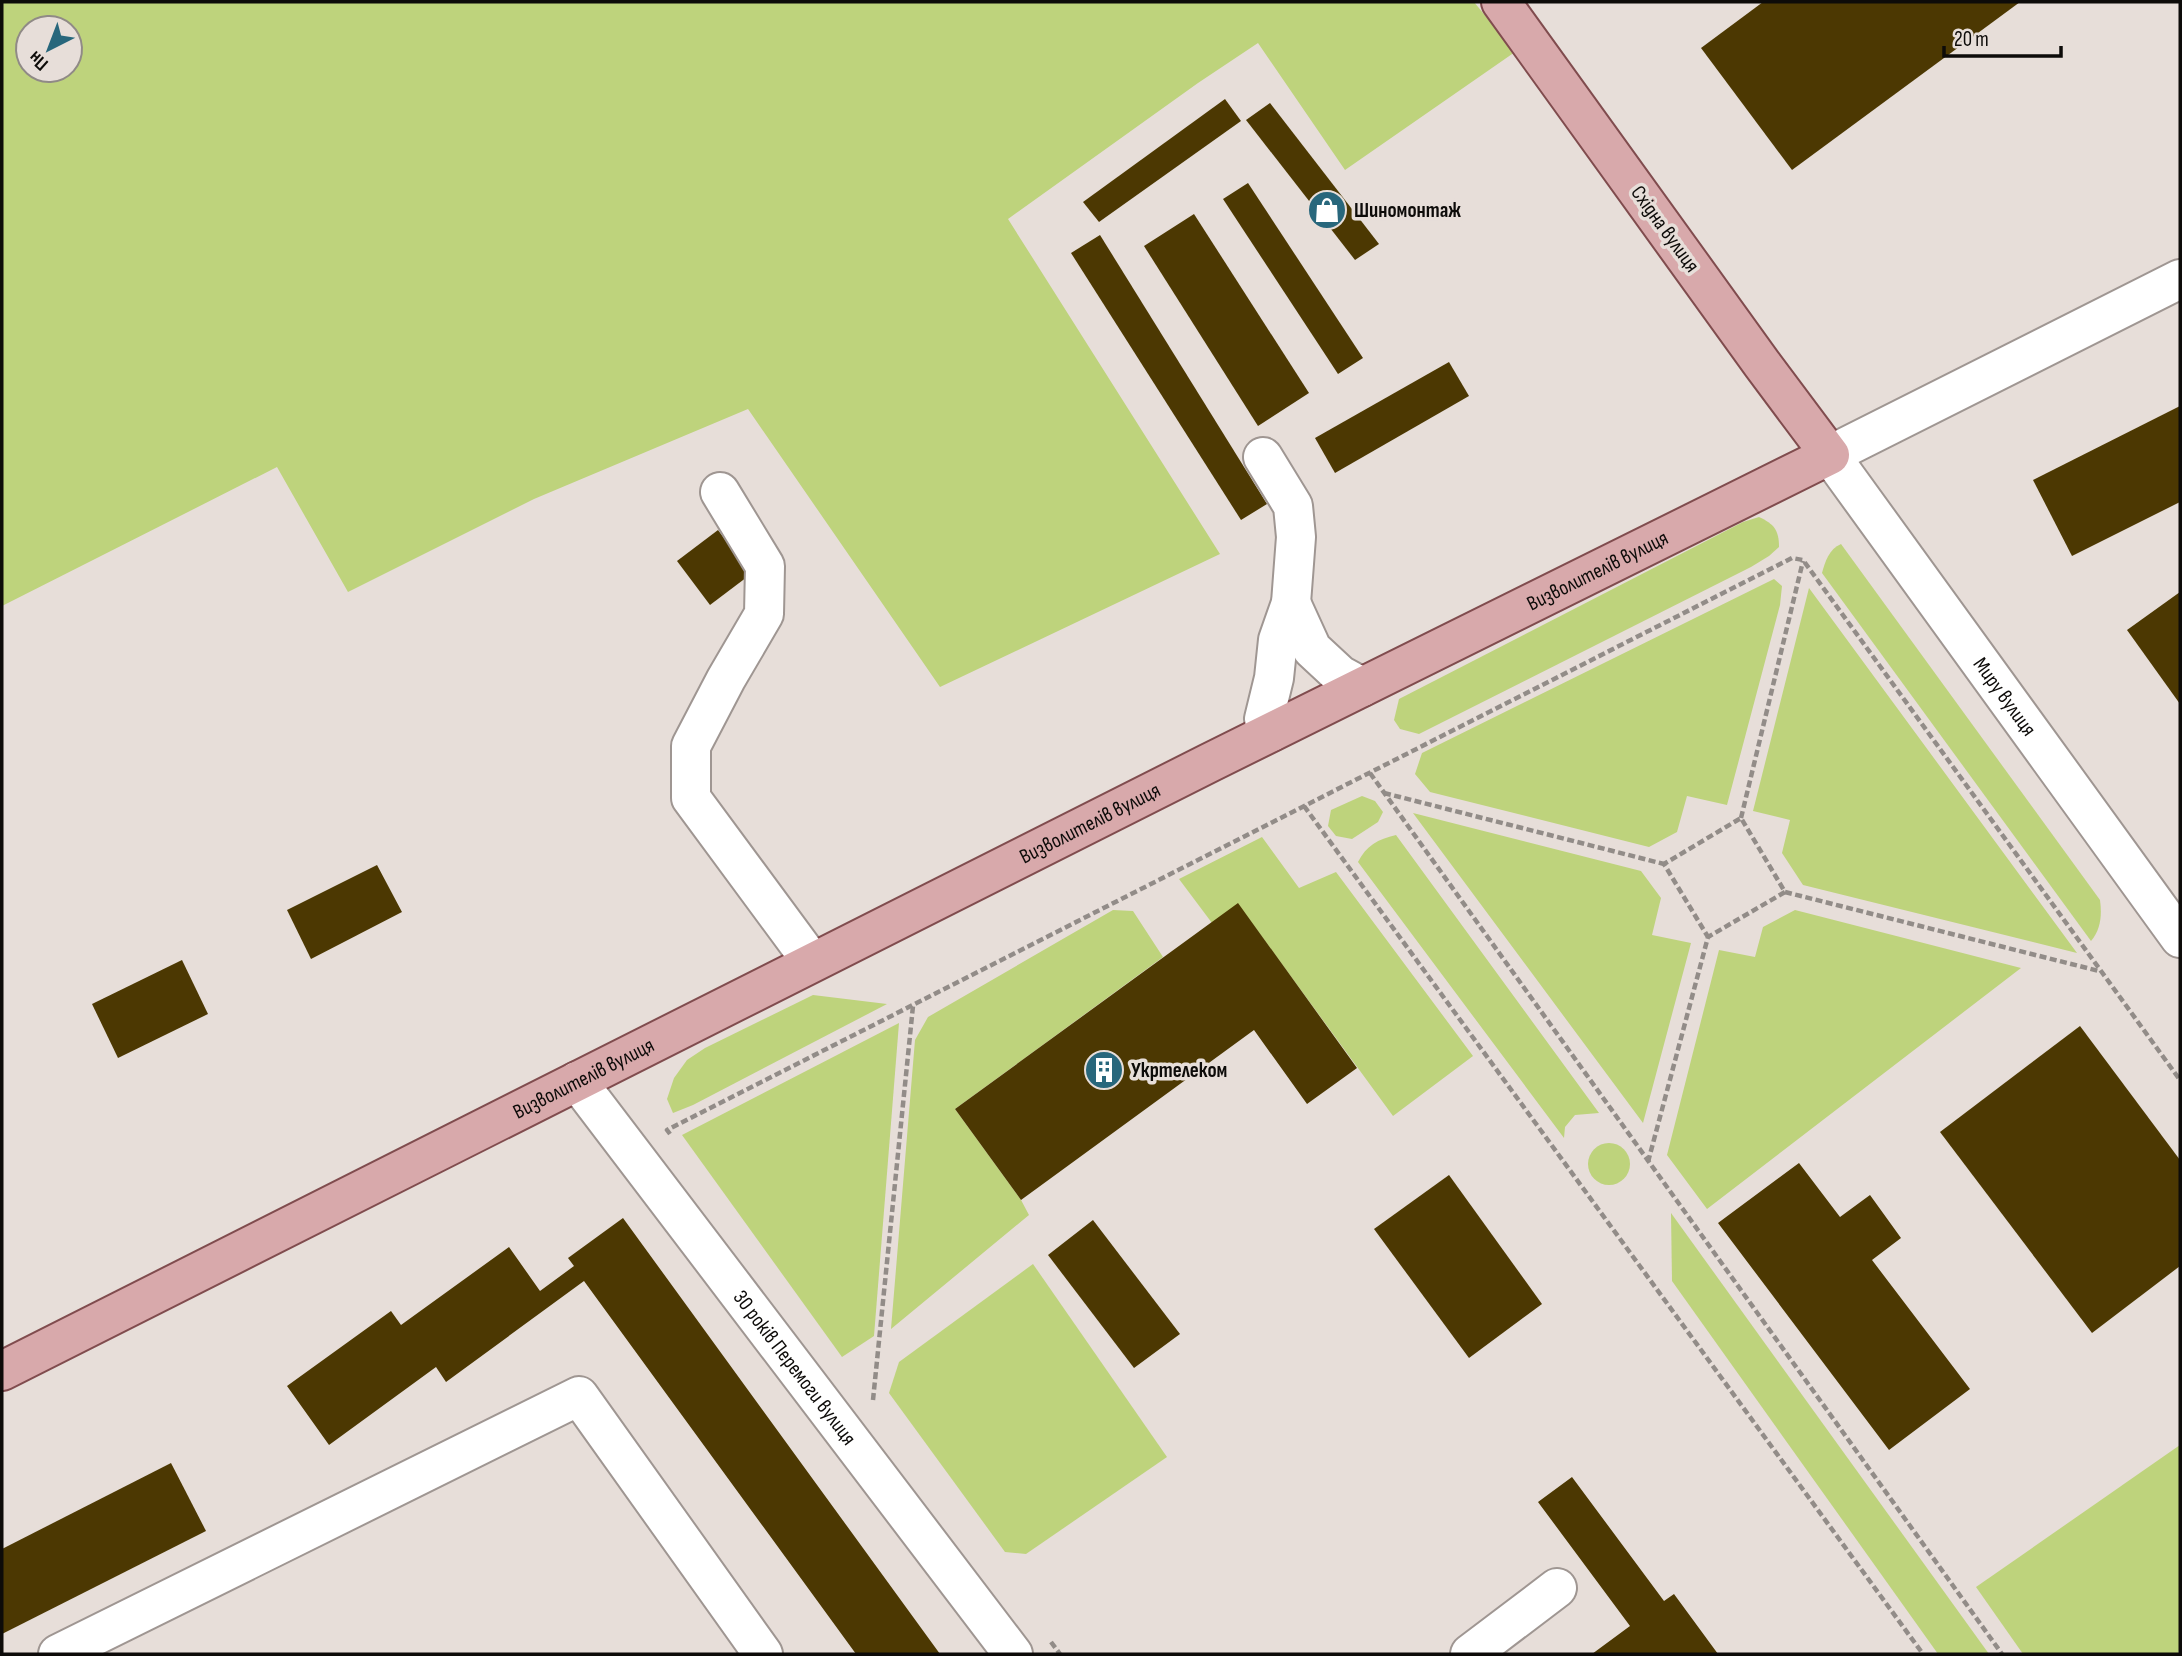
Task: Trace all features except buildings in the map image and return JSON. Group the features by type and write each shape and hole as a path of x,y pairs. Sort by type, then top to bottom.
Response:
{"main road":[{"name":"Східна вулиця","path":"1501,2 1830,455"},
{"name":"Визволителів вулиця","path":"2,1371 812,962 1830,455"}],"street":[{"name":"Визволителів вулиця","path":"1830,455 2180,279"},
{"name":"Миру вулиця","path":"1830,455 2180,938"},
{"path":"1263,457 1293,506 1296,537 1291,603 1278,640 1274,678 1264,719 1271,732"},
{"path":"720,492 765,566 764,614 691,746 691,798 812,962"},
{"path":"1291,603 1312,649 1339,675 1362,687"},
{"name":"30 років Перемоги вулиця","path":"577,1081 1013,1654"},
{"path":"58,1654 579,1396 763,1654"},
{"path":"1470,1654 1557,1588"}],"path":[{"path":"667,1130 1792,558 1803,560 2180,1080"},
{"path":"1785,892 1741,818 1803,560"},
{"path":"1370,773 2002,1654"},
{"path":"1384,793 1664,864 1708,937"},
{"path":"1304,806 1923,1654"},
{"path":"1664,864 1741,818"},
{"path":"1648,1162 1708,937 1785,892 2101,972"},
{"path":"873,1400 913,1005"}],"green space":[{"path":"2,2 1474,2 1515,52 1345,170 1258,43 1008,219 1220,554 940,687 748,409 534,499 348,592 277,467 2,606"},
{"path":"1759,517 1775,528 1779,547 1751,567 1419,734 1400,729 1394,720 1399,699 1743,522"},
{"path":"1841,544 2100,900 2100,922 2091,941 1822,573 1831,552"},
{"path":"1774,579 1782,586 1780,605 1727,805 1687,796 1677,832 1649,847 1430,792 1415,774 1422,753"},
{"path":"1809,588 2077,953 1803,885 1782,853 1790,820 1753,811"},
{"path":"1362,796 1375,801 1383,812 1378,822 1352,839 1336,836 1328,826 1331,810"},
{"path":"1413,813 1641,871 1661,898 1652,935 1691,943 1643,1123"},
{"path":"1396,835 1599,1113 1575,1115 1565,1127 1564,1138 1358,862 1373,844"},
{"path":"1262,837 1299,888 1336,872 1473,1056 1393,1116 1238,904 1212,923 1179,879"},
{"path":"1113,910 1133,911 1163,957 955,1109 1029,1215 891,1329 915,1040 928,1017"},
{"path":"1795,910 2021,968 1707,1209 1667,1155 1719,950 1755,957 1763,927"},
{"path":"813,995 887,1004 673,1113 667,1099 674,1078 687,1060 705,1048"},
{"path":"899,1023 874,1336 842,1357 682,1135"},
{"path":"1609,1143 1624,1149 1630,1164 1624,1179 1609,1185 1594,1179 1588,1164 1594,1149"},
{"path":"1671,1213 1989,1654 1938,1654 1672,1281"},
{"path":"1033,1264 1167,1457 1026,1554 1005,1552 889,1393 899,1362"},
{"path":"2180,1445 2178,1654 2023,1654 1976,1587"}],"place":[{"name":"Шиномонтаж","path":"1327,210"},
{"name":"Укртелеком","path":"1104,1070"}]}
